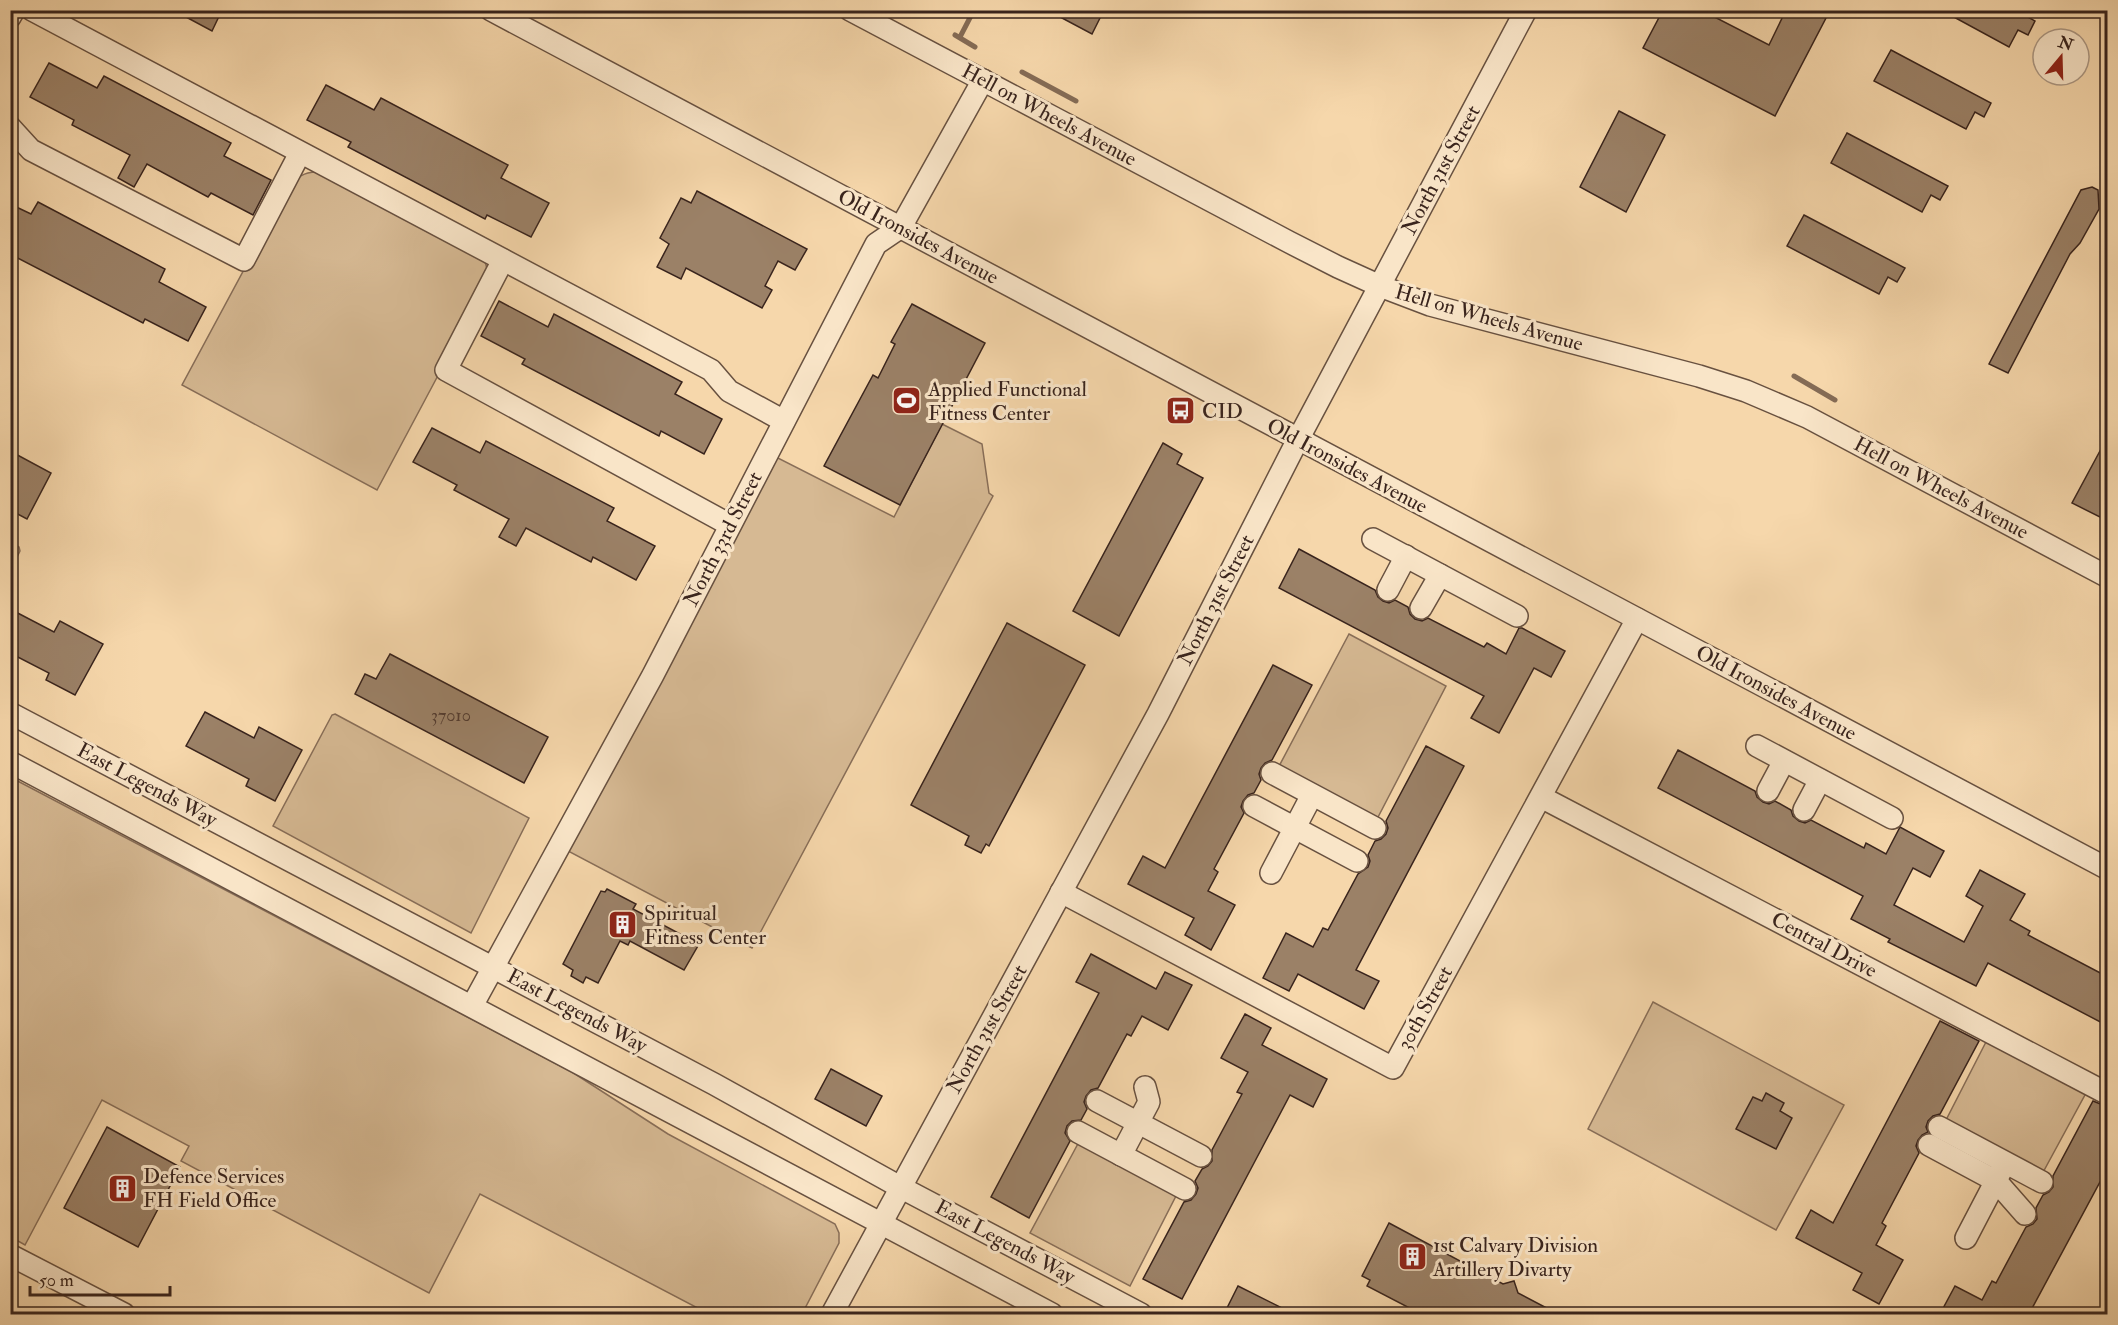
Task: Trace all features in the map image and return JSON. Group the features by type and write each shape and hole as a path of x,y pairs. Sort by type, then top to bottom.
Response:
{"street":[{"path":"10,17 14,10"},
{"path":"32,10 711,370 729,391 784,421"},
{"name":"Old Ironsides Avenue","path":"491,10 2108,869"},
{"name":"Hell on Wheels Avenue","path":"850,10 1299,247 1380,286 1430,305 1699,376 1766,399 1807,417 2108,576"},
{"name":"North 31st Street","path":"832,1314 1158,714 1298,440 1526,10"},
{"name":"North 33rd Street","path":"472,1006 653,675 876,244 901,227 983,80"},
{"path":"10,127 31,150 244,260 300,153"},
{"path":"503,260 446,370 730,525"},
{"path":"1373,539 1517,616"},
{"path":"1388,590 1406,556"},
{"path":"1421,608 1440,575"},
{"name":"30th Street","path":"1061,892 1393,1068 1637,619"},
{"name":"East Legends Way","path":"10,713 714,1084 900,1187 1141,1314"},
{"path":"1757,746 1892,818"},
{"path":"1768,791 1784,761"},
{"name":"East Legends Way","path":"10,762 1052,1314"},
{"path":"1272,773 1375,828"},
{"path":"1804,810 1820,780"},
{"path":"1271,873 1312,795"},
{"name":"Central Drive","path":"1541,796 2108,1094"},
{"path":"1254,806 1358,861"},
{"path":"1120,1155 1149,1101 1145,1087"},
{"path":"1098,1101 1201,1156"},
{"path":"1078,1132 1185,1189"},
{"path":"1934,1136 2001,1172 2042,1182"},
{"path":"2001,1172 2025,1214"},
{"path":"1966,1238 2001,1172"},
{"path":"10,1254 124,1314"}],"shaded area":[{"path":"322,171 485,261 488,273 483,291 377,490 182,385 290,184 305,174"},
{"path":"942,424 982,444 989,493 993,496 752,948 568,851 776,457 894,517"},
{"path":"11,542 19,547 20,551 11,570"},
{"path":"1349,634 1446,686 1376,821 1277,770"},
{"path":"335,714 529,818 471,933 273,826 332,715"},
{"path":"10,777 572,1072 668,1134 835,1224 839,1233 839,1243 802,1314 709,1314 480,1194 429,1293 181,1161 189,1146 102,1100 25,1245 11,1237"},
{"path":"1653,1002 1844,1105 1776,1230 1588,1129"},
{"path":"1987,1040 2086,1093 2041,1176 1944,1124"},
{"path":"1080,1140 1178,1192 1130,1286 1030,1233"}],"building":[{"path":"173,10 222,10 212,31"},
{"path":"1047,10 1104,10 1092,34"},
{"path":"1663,10 1701,10 1769,45 1786,10 1812,10 1826,18 1775,116 1643,48"},
{"path":"1941,10 2015,10 2035,21 2028,35 2018,30 2009,47"},
{"path":"1891,50 1991,103 1984,117 1975,112 1966,129 1874,81"},
{"path":"49,63 97,88 104,76 231,143 224,156 271,180 253,215 211,193 208,197 147,164 134,187 118,178 130,155 72,125 74,120 30,97"},
{"path":"326,85 374,110 381,98 508,165 501,178 549,203 531,237 487,215 485,219 348,147 351,142 307,120"},
{"path":"1619,111 1665,135 1626,212 1580,187"},
{"path":"1847,133 1948,186 1940,200 1931,195 1922,212 1831,163"},
{"path":"2092,187 2098,190 2099,209 2080,243 2070,254 2008,373 1989,364 2081,190"},
{"path":"697,191 807,249 795,270 778,261 765,286 772,290 762,308 686,268 681,279 657,267 669,244 660,238 681,198 691,203"},
{"path":"38,202 165,269 159,282 206,307 188,341 145,319 143,323 10,254 10,204 31,214"},
{"path":"1804,215 1905,268 1897,282 1888,277 1879,294 1787,246"},
{"path":"499,301 548,327 554,314 682,382 675,394 722,419 704,454 661,431 659,436 522,364 525,359 481,336"},
{"name":"Applied Functional Fitness Center","path":"912,304 985,343 900,505 824,466 873,375 878,378 895,344 891,342"},
{"path":"432,428 480,453 486,441 614,508 607,521 655,546 636,580 593,557 591,562 526,528 516,546 499,537 509,519 454,490 457,485 413,462"},
{"path":"2108,436 2108,521 2072,503"},
{"path":"1163,443 1182,454 1177,464 1203,478 1119,636 1073,611"},
{"path":"10,451 51,473 27,519 10,510"},
{"path":"1299,549 1375,590 1383,601 1389,603 1395,600 1408,607 1415,619 1422,621 1428,618 1484,647 1487,643 1506,654 1519,628 1522,628 1565,651 1551,677 1534,668 1499,733 1471,718 1484,696 1279,588"},
{"path":"10,609 54,632 60,621 103,644 75,695 46,680 49,673 10,653"},
{"path":"1007,623 1085,665 989,846 986,844 981,853 965,845 969,836 911,805"},
{"path":"390,654 548,737 524,783 355,694 365,674 376,679"},
{"path":"1273,665 1312,685 1272,760 1261,768 1259,774 1261,780 1254,793 1248,795 1243,801 1241,807 1244,813 1214,869 1218,872 1208,891 1235,905 1211,950 1185,935 1194,918 1128,884 1143,856 1165,868"},
{"path":"205,712 254,738 259,727 302,750 275,801 246,786 249,779 186,746"},
{"path":"1426,746 1464,766 1356,970 1379,981 1364,1009 1298,974 1289,991 1263,978 1286,933 1313,947 1323,928 1328,930 1358,874 1368,867 1370,861 1368,855 1375,841 1386,834 1388,828 1386,821"},
{"path":"1678,750 1755,791 1757,797 1763,802 1769,804 1775,801 1791,810 1793,816 1799,821 1805,823 1811,820 1864,848 1866,843 1886,854 1900,827 1944,851 1930,877 1913,868 1894,905 1964,942 1983,906 1966,896 1980,870 2025,894 2010,920 2030,931 2028,935 2108,977 2108,1026 1988,963 1976,986 1888,942 1890,939 1851,919 1863,896 1658,788"},
{"name":"Spiritual Fitness Center","path":"607,889 636,904 633,909 699,944 684,970 630,941 628,945 620,941 598,983 586,977 583,983 571,976 573,970 563,964 601,891 605,892"},
{"path":"1091,954 1156,989 1165,972 1192,985 1168,1030 1142,1016 1131,1036 1127,1034 1098,1088 1091,1090 1086,1096 1084,1102 1087,1109 1081,1120 1072,1121 1067,1126 1065,1133 1070,1141 1029,1218 991,1197 1099,993 1076,982"},
{"path":"1245,1014 1271,1028 1262,1045 1327,1079 1313,1107 1290,1095 1182,1299 1143,1279 1184,1202 1191,1200 1196,1194 1198,1188 1195,1181 1202,1169 1212,1161 1212,1150 1242,1094 1237,1092 1248,1072 1221,1058"},
{"path":"1940,1021 1979,1041 1940,1114 1928,1121 1926,1127 1928,1132 1922,1135 1916,1146 1919,1153 1882,1223 1886,1226 1876,1245 1903,1260 1879,1304 1853,1290 1862,1273 1796,1238 1811,1210 1833,1223"},
{"path":"831,1069 882,1096 866,1126 815,1099"},
{"path":"1766,1093 1784,1103 1780,1111 1792,1118 1776,1149 1736,1129 1753,1097 1762,1101"},
{"path":"2093,1101 2108,1107 2108,1167 2029,1314 1940,1314 1955,1286 1982,1300 1992,1281 1996,1283 2026,1227 2037,1219 2036,1208 2043,1195 2053,1187 2053,1176"},
{"name":"Defence Services FH Field Office","path":"107,1127 180,1167 138,1247 64,1208"},
{"name":"1st Calvary Division Artillery Divarty","path":"1389,1223 1503,1284 1514,1281 1518,1293 1558,1314 1421,1314 1367,1286 1370,1280 1362,1276"},
{"path":"1238,1286 1294,1314 1224,1314"}],"waterway":[{"path":"960,37 974,10"},
{"path":"955,35 975,47"},
{"path":"1022,72 1076,101"},
{"path":"1794,376 1835,400"}],"place":[{"name":"Applied Functional Fitness Center","path":"907,401"},
{"name":"CID","path":"1181,411"},
{"name":"Spiritual Fitness Center","path":"623,925"},
{"name":"Defence Services FH Field Office","path":"122,1188"},
{"name":"1st Calvary Division Artillery Divarty","path":"1412,1257"}]}
